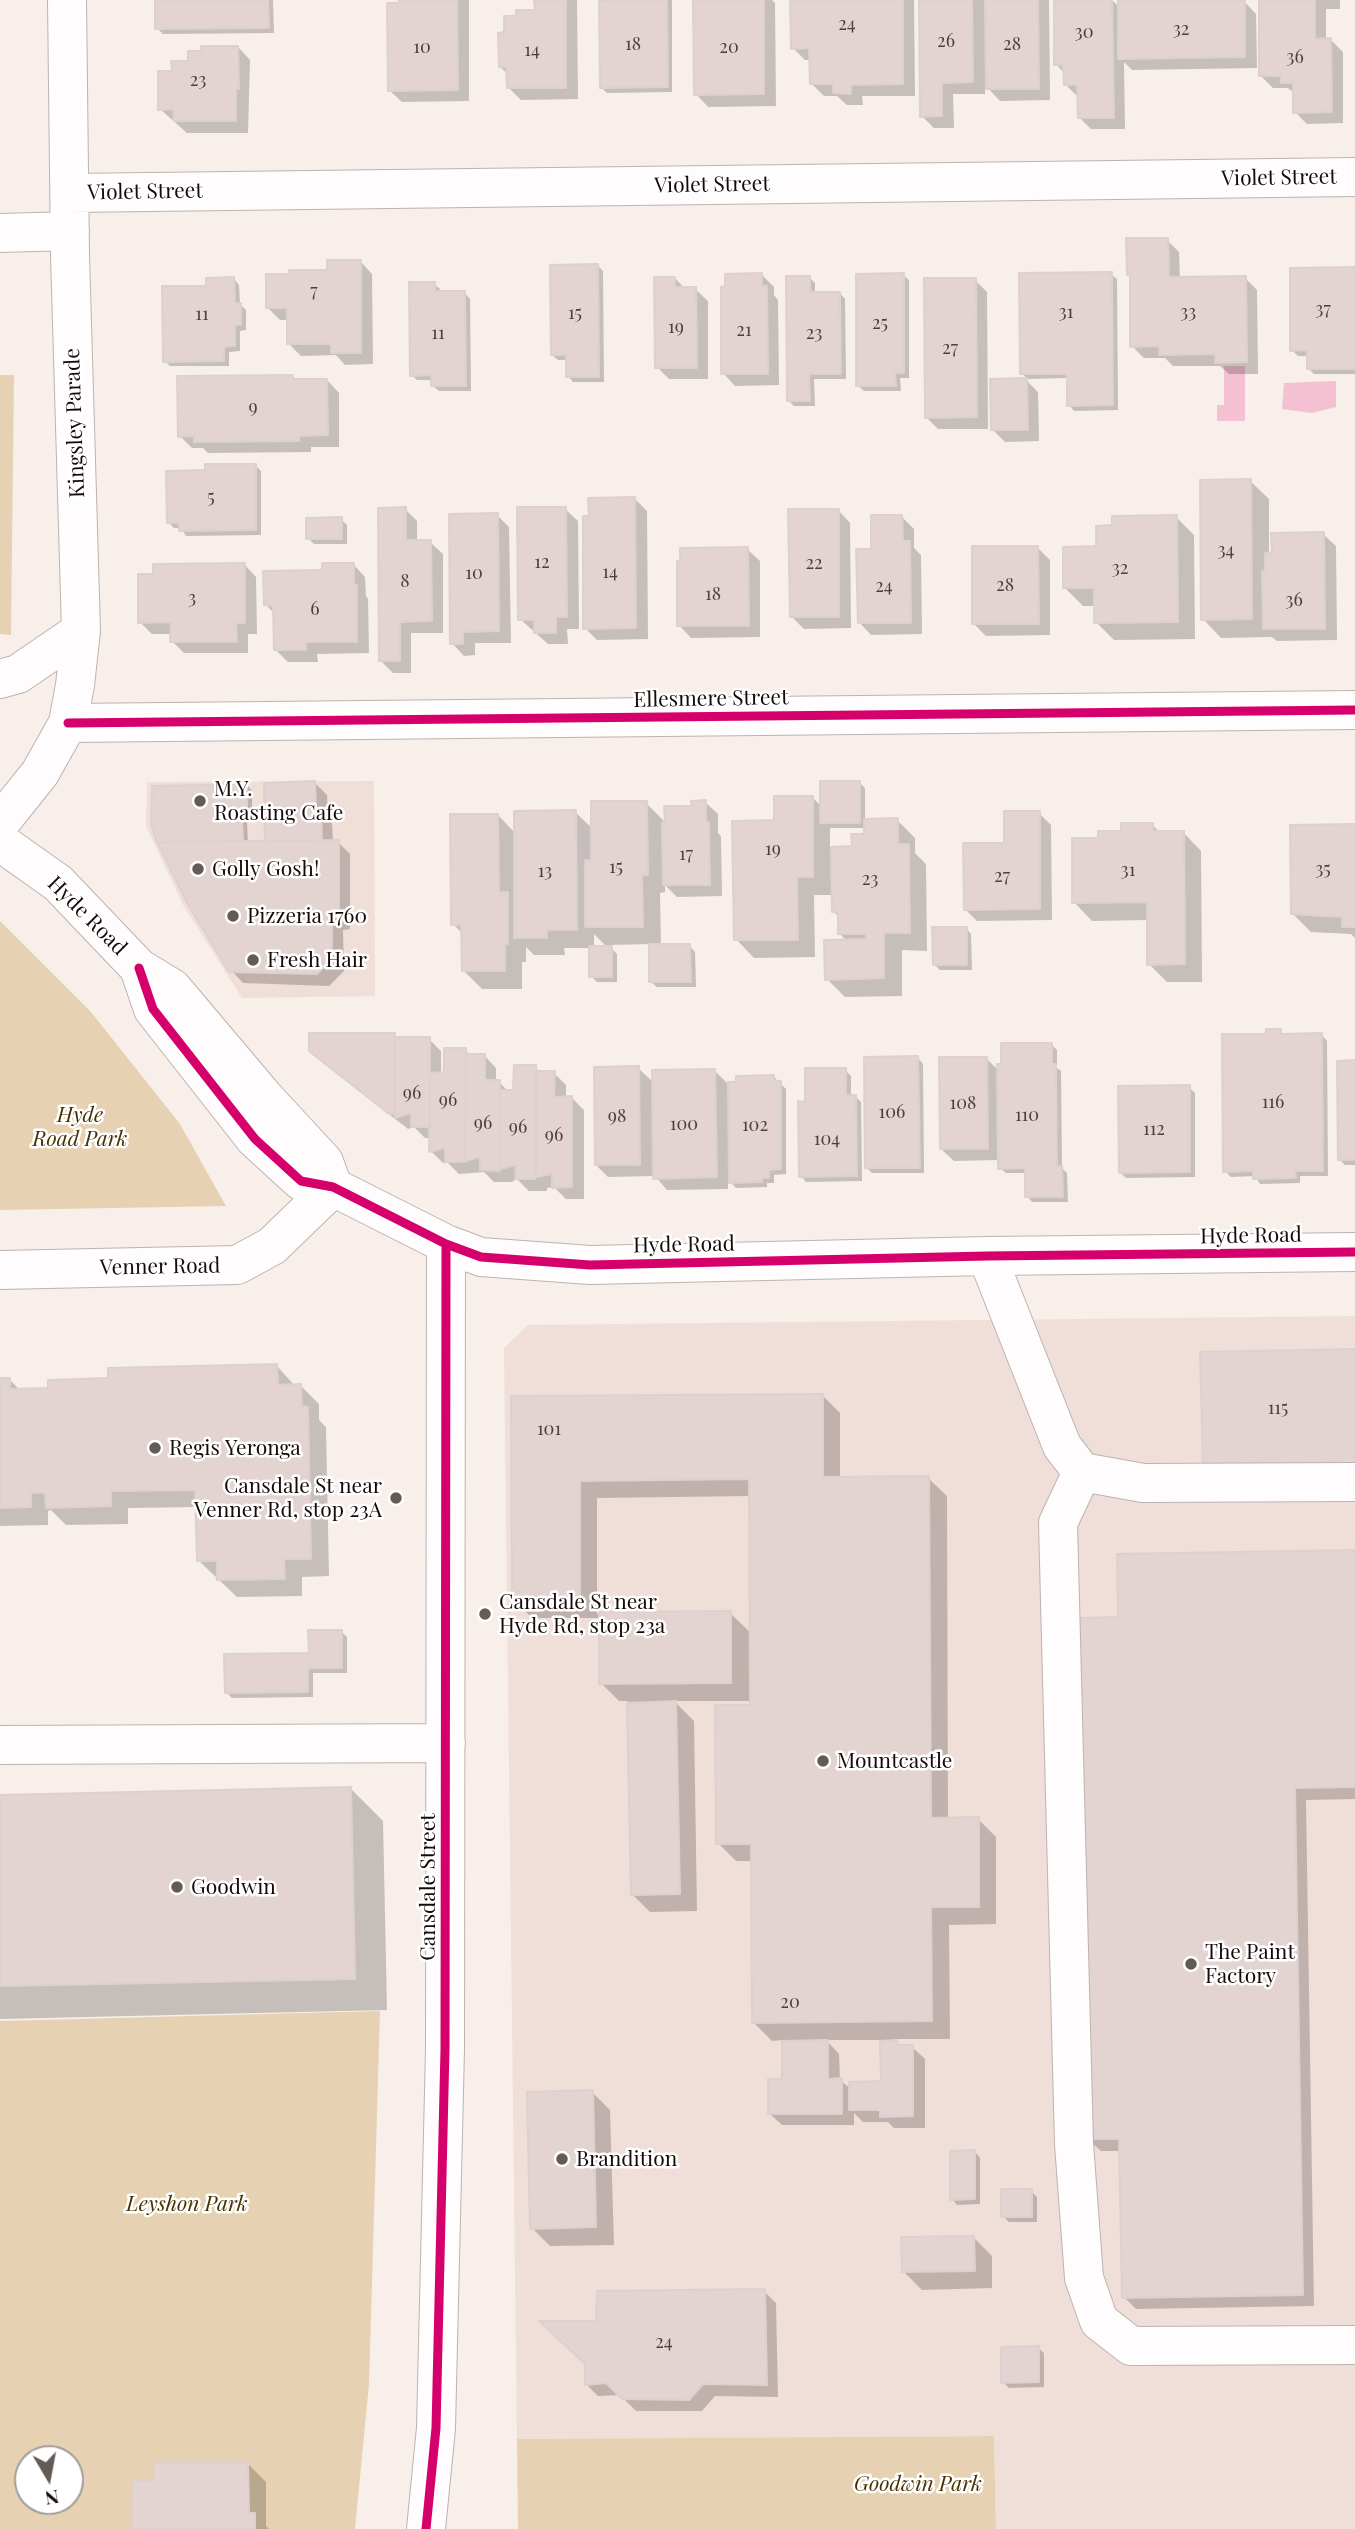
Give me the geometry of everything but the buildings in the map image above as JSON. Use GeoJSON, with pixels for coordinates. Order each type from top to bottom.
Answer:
{"type":"FeatureCollection","features":[{"type":"Feature","properties":{"kind":"street","name":"Kingsley Parade"},"geometry":{"type":"LineString","coordinates":[[0,823],[40,773],[68,723],[81,631],[70,231],[67,0]]}},
{"type":"Feature","properties":{"kind":"street","name":"Violet Street"},"geometry":{"type":"LineString","coordinates":[[70,192],[1355,177]]}},
{"type":"Feature","properties":{"kind":"street"},"geometry":{"type":"LineString","coordinates":[[0,233],[70,231]]}},
{"type":"Feature","properties":{"kind":"street"},"geometry":{"type":"LineString","coordinates":[[0,679],[18,674],[81,631]]}},
{"type":"Feature","properties":{"kind":"street","name":"Ellesmere Street"},"geometry":{"type":"LineString","coordinates":[[68,723],[1355,710]]}},
{"type":"Feature","properties":{"kind":"street","name":"Hyde Road"},"geometry":{"type":"LineString","coordinates":[[0,842],[58,883],[139,968],[153,1009],[254,1139],[301,1181],[333,1188],[446,1244],[481,1257],[590,1265],[987,1256],[1355,1252]]}},
{"type":"Feature","properties":{"kind":"street","name":"Venner Road"},"geometry":{"type":"LineString","coordinates":[[0,1270],[237,1265],[272,1246],[333,1188]]}},
{"type":"Feature","properties":{"kind":"street","name":"Cansdale Street"},"geometry":{"type":"LineString","coordinates":[[426,2529],[436,2428],[443,2144],[446,1244]]}},
{"type":"Feature","properties":{"kind":"street"},"geometry":{"type":"LineString","coordinates":[[987,1256],[1062,1446],[1082,1472],[1143,1483],[1355,1482]]}},
{"type":"Feature","properties":{"kind":"street"},"geometry":{"type":"LineString","coordinates":[[1082,1472],[1058,1523],[1074,2144],[1084,2278],[1099,2321],[1131,2346],[1355,2345]]}},
{"type":"Feature","properties":{"kind":"street"},"geometry":{"type":"LineString","coordinates":[[0,1745],[446,1743]]}},
{"type":"Feature","properties":{"kind":"shaded area"},"geometry":{"type":"Polygon","coordinates":[[[1224,366],[1245,366],[1245,421],[1217,421],[1217,405],[1224,405],[1224,366]]]}},
{"type":"Feature","properties":{"kind":"shaded area"},"geometry":{"type":"Polygon","coordinates":[[[1336,381],[1336,407],[1312,413],[1282,409],[1284,383],[1336,381]]]}},
{"type":"Feature","properties":{"kind":"shaded area"},"geometry":{"type":"Polygon","coordinates":[[[374,781],[375,996],[242,998],[183,905],[146,826],[147,782],[374,781]]]}},
{"type":"Feature","properties":{"kind":"shaded area"},"geometry":{"type":"Polygon","coordinates":[[[1355,1316],[1355,2529],[996,2529],[994,2436],[517,2439],[504,1348],[528,1325],[1355,1316]]]}},
{"type":"Feature","properties":{"kind":"green space"},"geometry":{"type":"Polygon","coordinates":[[[0,375],[14,375],[11,635],[0,634],[0,375]]]}},
{"type":"Feature","properties":{"kind":"green space","name":"Hyde Road Park"},"geometry":{"type":"Polygon","coordinates":[[[0,921],[91,1012],[180,1124],[226,1206],[0,1210],[0,921]]]}},
{"type":"Feature","properties":{"kind":"green space","name":"Leyshon Park"},"geometry":{"type":"Polygon","coordinates":[[[380,2011],[369,2384],[355,2529],[0,2529],[0,2021],[380,2011]]]}},
{"type":"Feature","properties":{"kind":"green space","name":"Goodwin Park"},"geometry":{"type":"Polygon","coordinates":[[[994,2436],[996,2529],[518,2529],[517,2439],[994,2436]]]}},
{"type":"Feature","properties":{"kind":"cycle path"},"geometry":{"type":"LineString","coordinates":[[68,723],[1355,710]]}},
{"type":"Feature","properties":{"kind":"cycle path"},"geometry":{"type":"LineString","coordinates":[[139,968],[153,1009],[255,1139],[301,1181],[333,1187],[446,1244],[481,1257],[590,1265],[987,1256],[1355,1252]]}},
{"type":"Feature","properties":{"kind":"cycle path"},"geometry":{"type":"LineString","coordinates":[[426,2529],[436,2428],[445,2049],[446,1244]]}},
{"type":"Feature","properties":{"kind":"place","name":"M.Y. Roasting Cafe"},"geometry":{"type":"Point","coordinates":[200,801]}},
{"type":"Feature","properties":{"kind":"place","name":"Golly Gosh!"},"geometry":{"type":"Point","coordinates":[198,869]}},
{"type":"Feature","properties":{"kind":"place","name":"Pizzeria 1760"},"geometry":{"type":"Point","coordinates":[233,916]}},
{"type":"Feature","properties":{"kind":"place","name":"Fresh Hair"},"geometry":{"type":"Point","coordinates":[253,960]}},
{"type":"Feature","properties":{"kind":"place","name":"Regis Yeronga"},"geometry":{"type":"Point","coordinates":[155,1448]}},
{"type":"Feature","properties":{"kind":"place","name":"Cansdale St near Venner Rd, stop 23A"},"geometry":{"type":"Point","coordinates":[396,1498]}},
{"type":"Feature","properties":{"kind":"place","name":"Cansdale St near Hyde Rd, stop 23a"},"geometry":{"type":"Point","coordinates":[485,1614]}},
{"type":"Feature","properties":{"kind":"place","name":"Mountcastle"},"geometry":{"type":"Point","coordinates":[823,1761]}},
{"type":"Feature","properties":{"kind":"place","name":"Goodwin"},"geometry":{"type":"Point","coordinates":[177,1887]}},
{"type":"Feature","properties":{"kind":"place","name":"The Paint Factory"},"geometry":{"type":"Point","coordinates":[1191,1964]}},
{"type":"Feature","properties":{"kind":"place","name":"Brandition"},"geometry":{"type":"Point","coordinates":[562,2159]}}]}
